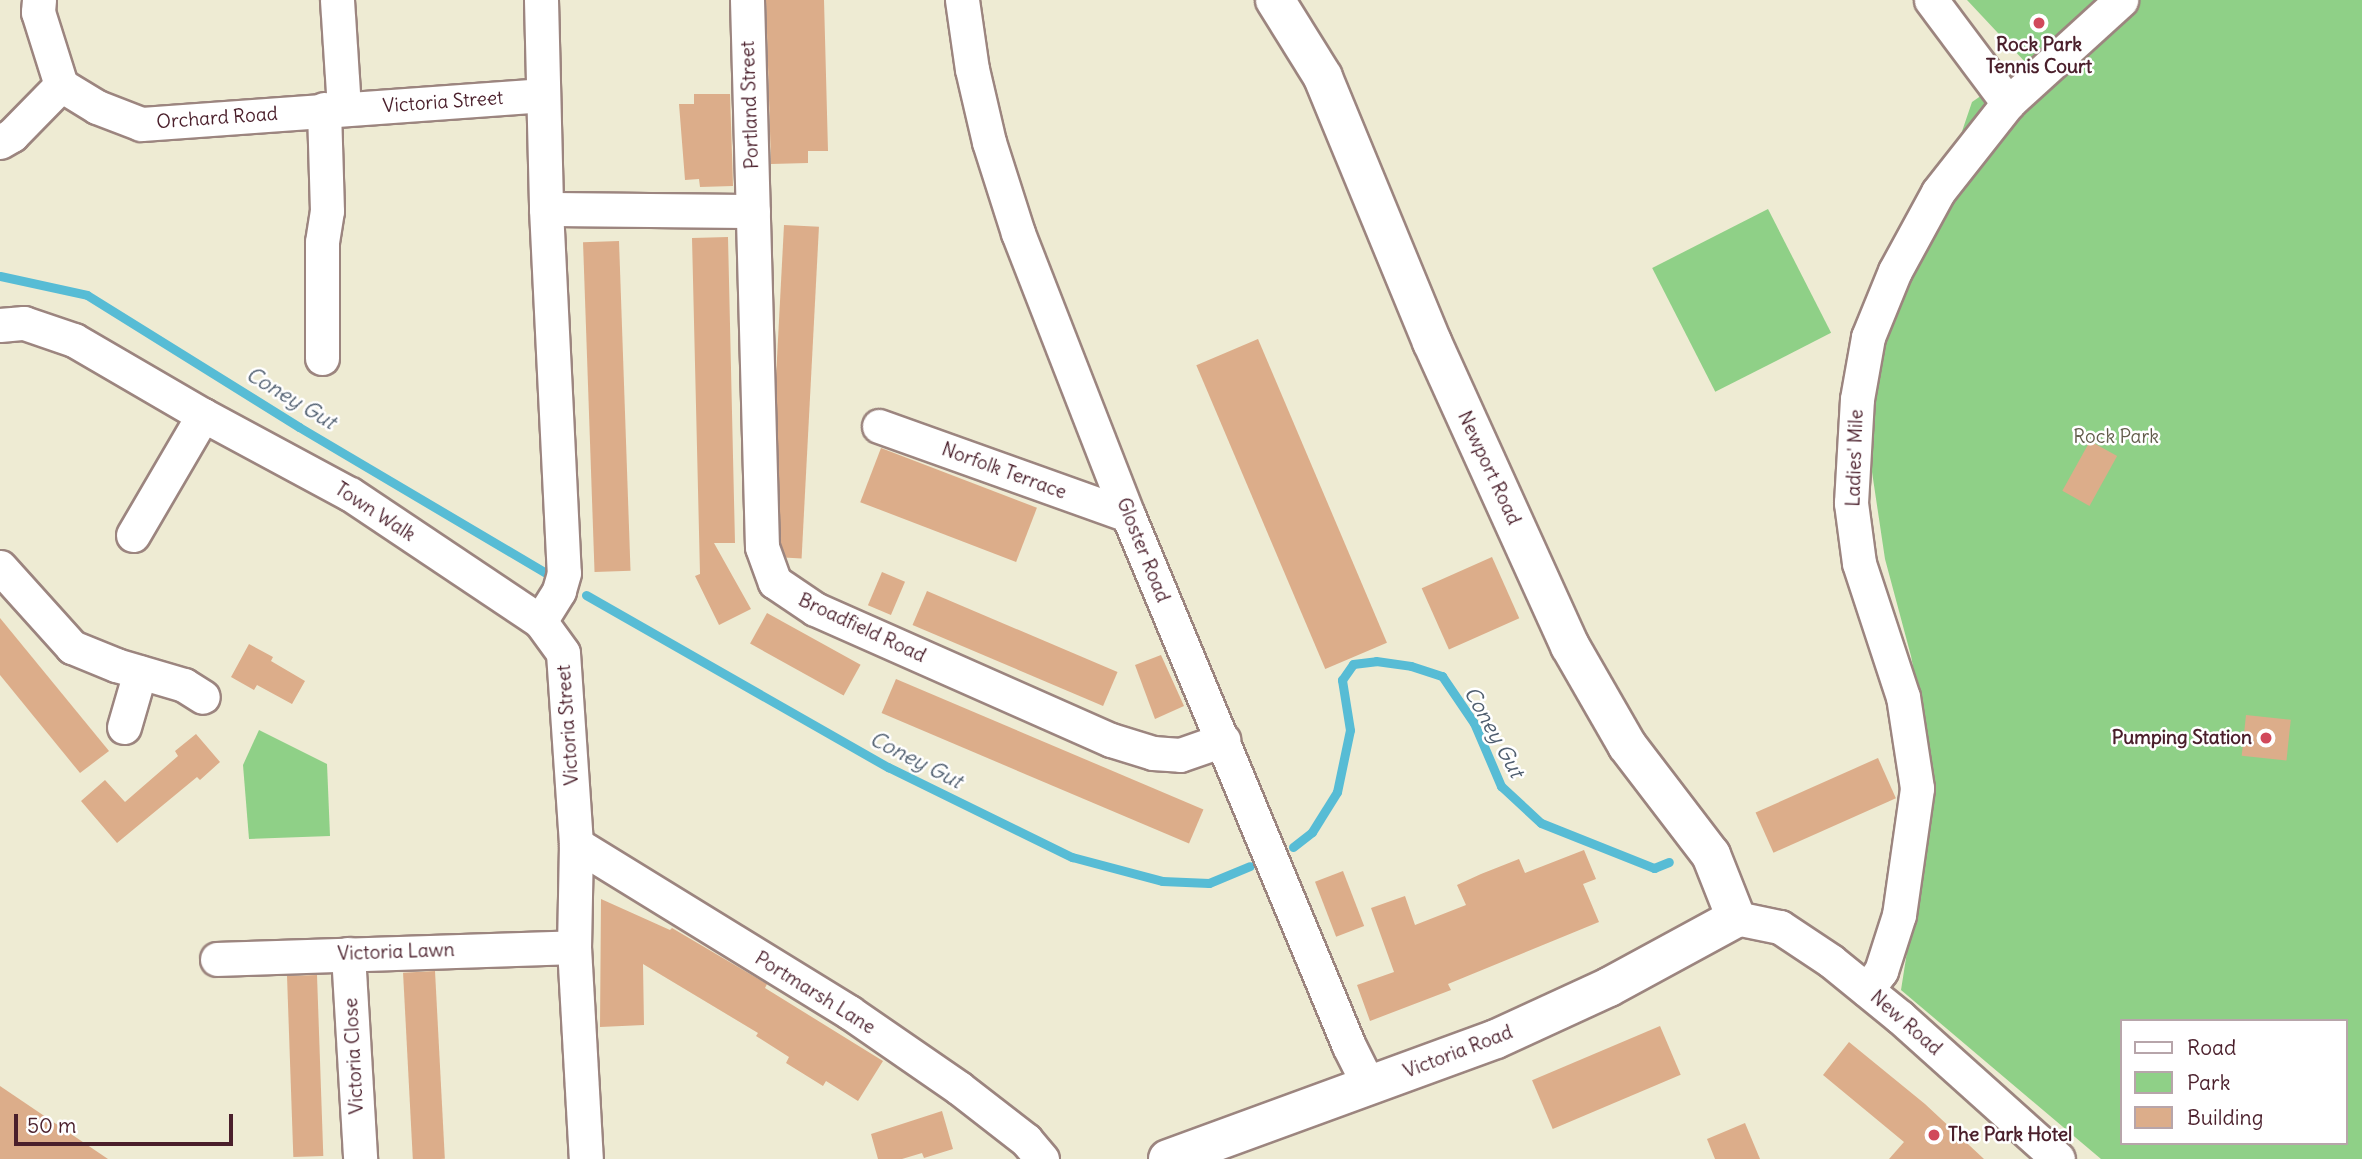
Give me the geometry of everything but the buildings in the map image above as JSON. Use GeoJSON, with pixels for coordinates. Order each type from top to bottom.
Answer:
{"type":"FeatureCollection","features":[{"type":"Feature","properties":{"kind":"street"},"geometry":{"type":"LineString","coordinates":[[0,142],[12,135],[61,85],[38,12],[39,0]]}},
{"type":"Feature","properties":{"kind":"street"},"geometry":{"type":"LineString","coordinates":[[322,358],[322,242],[334,109],[337,0]]}},
{"type":"Feature","properties":{"kind":"street"},"geometry":{"type":"LineString","coordinates":[[540,621],[559,591],[564,573],[542,95],[541,0]]}},
{"type":"Feature","properties":{"kind":"street","name":"Portland Street"},"geometry":{"type":"LineString","coordinates":[[747,0],[753,211]]}},
{"type":"Feature","properties":{"kind":"street","name":"Gloster Road"},"geometry":{"type":"LineString","coordinates":[[962,0],[972,69],[986,130],[1017,233],[1128,515],[1349,1046],[1369,1086]]}},
{"type":"Feature","properties":{"kind":"street"},"geometry":{"type":"LineString","coordinates":[[1931,0],[2008,103]]}},
{"type":"Feature","properties":{"kind":"street","name":"Ladies' Mile"},"geometry":{"type":"LineString","coordinates":[[1867,990],[1881,971],[1899,915],[1917,788],[1903,697],[1857,551],[1851,503],[1859,387],[1868,337],[1895,271],[1938,192],[2008,103],[2121,0]]}},
{"type":"Feature","properties":{"kind":"street","name":"Newport Road"},"geometry":{"type":"LineString","coordinates":[[1285,4],[1322,77],[1432,342],[1570,646],[1627,745],[1711,855],[1730,897],[1736,918]]}},
{"type":"Feature","properties":{"kind":"street","name":"Orchard Road"},"geometry":{"type":"LineString","coordinates":[[61,85],[97,107],[141,124],[334,109]]}},
{"type":"Feature","properties":{"kind":"street","name":"Victoria Street"},"geometry":{"type":"LineString","coordinates":[[334,109],[542,95]]}},
{"type":"Feature","properties":{"kind":"street"},"geometry":{"type":"LineString","coordinates":[[547,209],[753,211]]}},
{"type":"Feature","properties":{"kind":"street","name":"Broadfield Road"},"geometry":{"type":"LineString","coordinates":[[753,211],[762,547],[775,582],[815,609],[1111,740],[1153,753],[1180,755],[1223,740]]}},
{"type":"Feature","properties":{"kind":"street","name":"Town Walk"},"geometry":{"type":"LineString","coordinates":[[0,325],[24,323],[74,340],[203,415],[350,494],[540,621]]}},
{"type":"Feature","properties":{"kind":"street"},"geometry":{"type":"LineString","coordinates":[[133,535],[203,415]]}},
{"type":"Feature","properties":{"kind":"street","name":"Norfolk Terrace"},"geometry":{"type":"LineString","coordinates":[[879,426],[1128,515]]}},
{"type":"Feature","properties":{"kind":"street"},"geometry":{"type":"LineString","coordinates":[[0,566],[72,647],[184,685],[203,697]]}},
{"type":"Feature","properties":{"kind":"street","name":"Victoria Street"},"geometry":{"type":"LineString","coordinates":[[540,621],[563,653],[576,844],[574,947],[586,1159]]}},
{"type":"Feature","properties":{"kind":"street"},"geometry":{"type":"LineString","coordinates":[[124,727],[140,672]]}},
{"type":"Feature","properties":{"kind":"street","name":"Portmarsh Lane"},"geometry":{"type":"LineString","coordinates":[[576,844],[849,1012],[959,1088],[1026,1140],[1042,1159]]}},
{"type":"Feature","properties":{"kind":"street","name":"New Road"},"geometry":{"type":"LineString","coordinates":[[1736,918],[1780,927],[1798,936],[1867,990],[2058,1159]]}},
{"type":"Feature","properties":{"kind":"street","name":"Victoria Road"},"geometry":{"type":"LineString","coordinates":[[1168,1159],[1496,1039],[1609,987],[1736,918]]}},
{"type":"Feature","properties":{"kind":"street","name":"Victoria Lawn"},"geometry":{"type":"LineString","coordinates":[[217,959],[574,947]]}},
{"type":"Feature","properties":{"kind":"street","name":"Victoria Close"},"geometry":{"type":"LineString","coordinates":[[348,954],[360,1159]]}},
{"type":"Feature","properties":{"kind":"green space","name":"Rock Park"},"geometry":{"type":"Polygon","coordinates":[[[1967,0],[2362,0],[2362,1159],[2101,1159],[1901,990],[1918,882],[1929,748],[1911,656],[1885,559],[1865,425],[1898,295],[1940,196],[1972,102],[2027,64],[1967,0]]]}},
{"type":"Feature","properties":{"kind":"green space"},"geometry":{"type":"Polygon","coordinates":[[[1768,209],[1831,333],[1715,392],[1652,268],[1768,209]]]}},
{"type":"Feature","properties":{"kind":"green space"},"geometry":{"type":"Polygon","coordinates":[[[259,730],[327,764],[330,836],[249,839],[243,765],[259,730]]]}},
{"type":"Feature","properties":{"kind":"waterway","name":"Coney Gut"},"geometry":{"type":"LineString","coordinates":[[0,276],[87,295],[299,427],[553,577]]}},
{"type":"Feature","properties":{"kind":"waterway","name":"Coney Gut"},"geometry":{"type":"LineString","coordinates":[[586,595],[888,767],[1072,857],[1162,881],[1209,883],[1250,866]]}},
{"type":"Feature","properties":{"kind":"waterway","name":"Coney Gut"},"geometry":{"type":"LineString","coordinates":[[1293,847],[1312,832],[1337,792],[1350,730],[1342,680],[1353,664],[1376,661],[1411,666],[1442,676],[1474,723],[1501,786],[1541,823],[1654,868],[1669,862]]}},
{"type":"Feature","properties":{"kind":"place","name":"Rock Park Tennis Court"},"geometry":{"type":"Point","coordinates":[2039,23]}},
{"type":"Feature","properties":{"kind":"place","name":"Pumping Station"},"geometry":{"type":"Point","coordinates":[2266,738]}},
{"type":"Feature","properties":{"kind":"place","name":"The Park Hotel"},"geometry":{"type":"Point","coordinates":[1934,1135]}}]}
